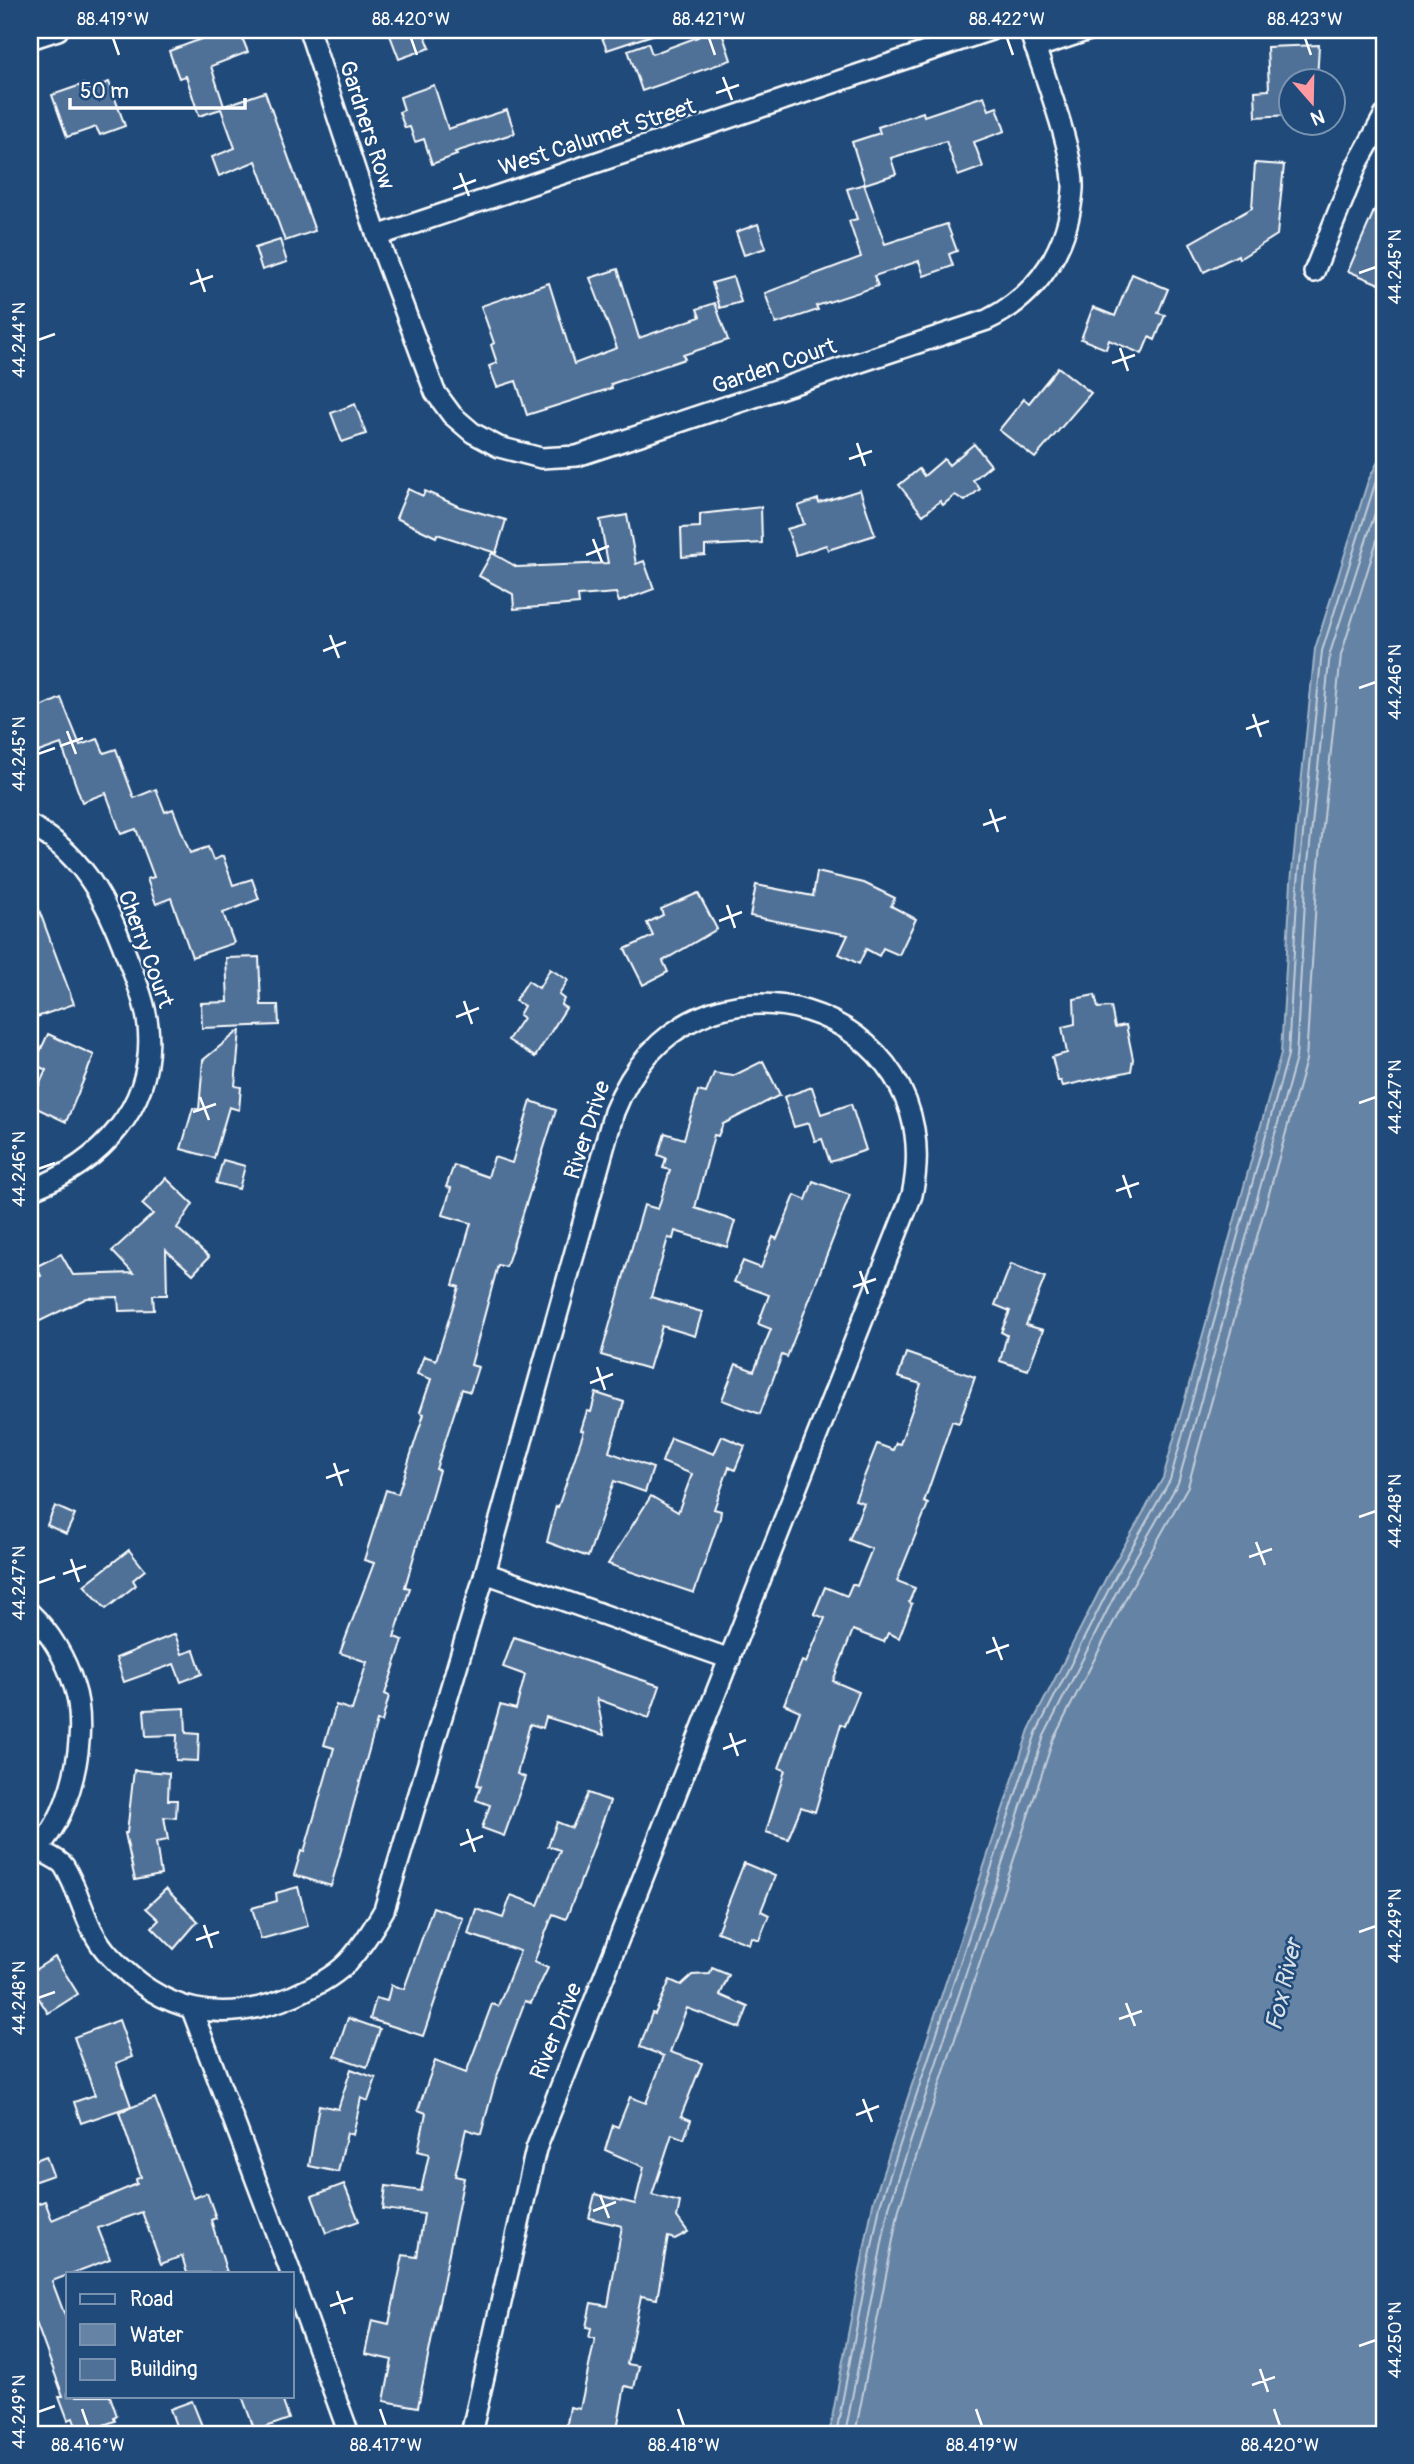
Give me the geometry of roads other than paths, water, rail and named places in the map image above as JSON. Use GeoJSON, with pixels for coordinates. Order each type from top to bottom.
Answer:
{"type":"FeatureCollection","features":[{"type":"Feature","properties":{"kind":"street"},"geometry":{"type":"LineString","coordinates":[[30,39],[58,30]]}},
{"type":"Feature","properties":{"kind":"street","name":"Gardners Row"},"geometry":{"type":"LineString","coordinates":[[310,30],[377,236]]}},
{"type":"Feature","properties":{"kind":"street","name":"West Calumet Street"},"geometry":{"type":"LineString","coordinates":[[377,236],[991,30]]}},
{"type":"Feature","properties":{"kind":"street"},"geometry":{"type":"LineString","coordinates":[[1032,39],[1089,30]]}},
{"type":"Feature","properties":{"kind":"street","name":"Garden Court"},"geometry":{"type":"LineString","coordinates":[[377,236],[422,364],[435,392],[452,415],[473,433],[499,447],[541,458],[577,456],[987,320],[1024,297],[1044,276],[1060,246],[1073,187],[1069,160],[1032,39]]}},
{"type":"Feature","properties":{"kind":"street"},"geometry":{"type":"LineString","coordinates":[[1314,272],[1357,165],[1384,116]]}},
{"type":"Feature","properties":{"kind":"street","name":"Cherry Court"},"geometry":{"type":"LineString","coordinates":[[30,825],[70,854],[99,889],[138,987],[149,1041],[145,1075],[138,1094],[112,1140],[80,1167],[30,1190]]}},
{"type":"Feature","properties":{"kind":"street","name":"River Drive"},"geometry":{"type":"LineString","coordinates":[[34,1852],[63,1864],[80,1909],[109,1955],[159,1996],[192,2010],[224,2012],[269,2006],[333,1976],[361,1947],[384,1910],[485,1573],[614,1112],[633,1072],[655,1048],[683,1025],[715,1011],[768,1005],[815,1013],[852,1032],[880,1059],[892,1076],[915,1135],[916,1175],[903,1223],[536,2148],[471,2434]]}},
{"type":"Feature","properties":{"kind":"street"},"geometry":{"type":"LineString","coordinates":[[485,1573],[730,1659]]}},
{"type":"Feature","properties":{"kind":"street"},"geometry":{"type":"LineString","coordinates":[[30,1613],[48,1633],[66,1667],[75,1686],[79,1715],[78,1746],[69,1791],[52,1829],[34,1852]]}},
{"type":"Feature","properties":{"kind":"street"},"geometry":{"type":"LineString","coordinates":[[192,2010],[290,2272]]}},
{"type":"Feature","properties":{"kind":"street"},"geometry":{"type":"LineString","coordinates":[[294,2284],[349,2434]]}},
{"type":"Feature","properties":{"kind":"water","name":"Fox River"},"geometry":{"type":"Polygon","coordinates":[[[1384,450],[1384,2434],[829,2434],[873,2203],[1029,1730],[1108,1574],[1163,1478],[1281,1053],[1291,882],[1315,649],[1368,481],[1384,450]]]}}]}
